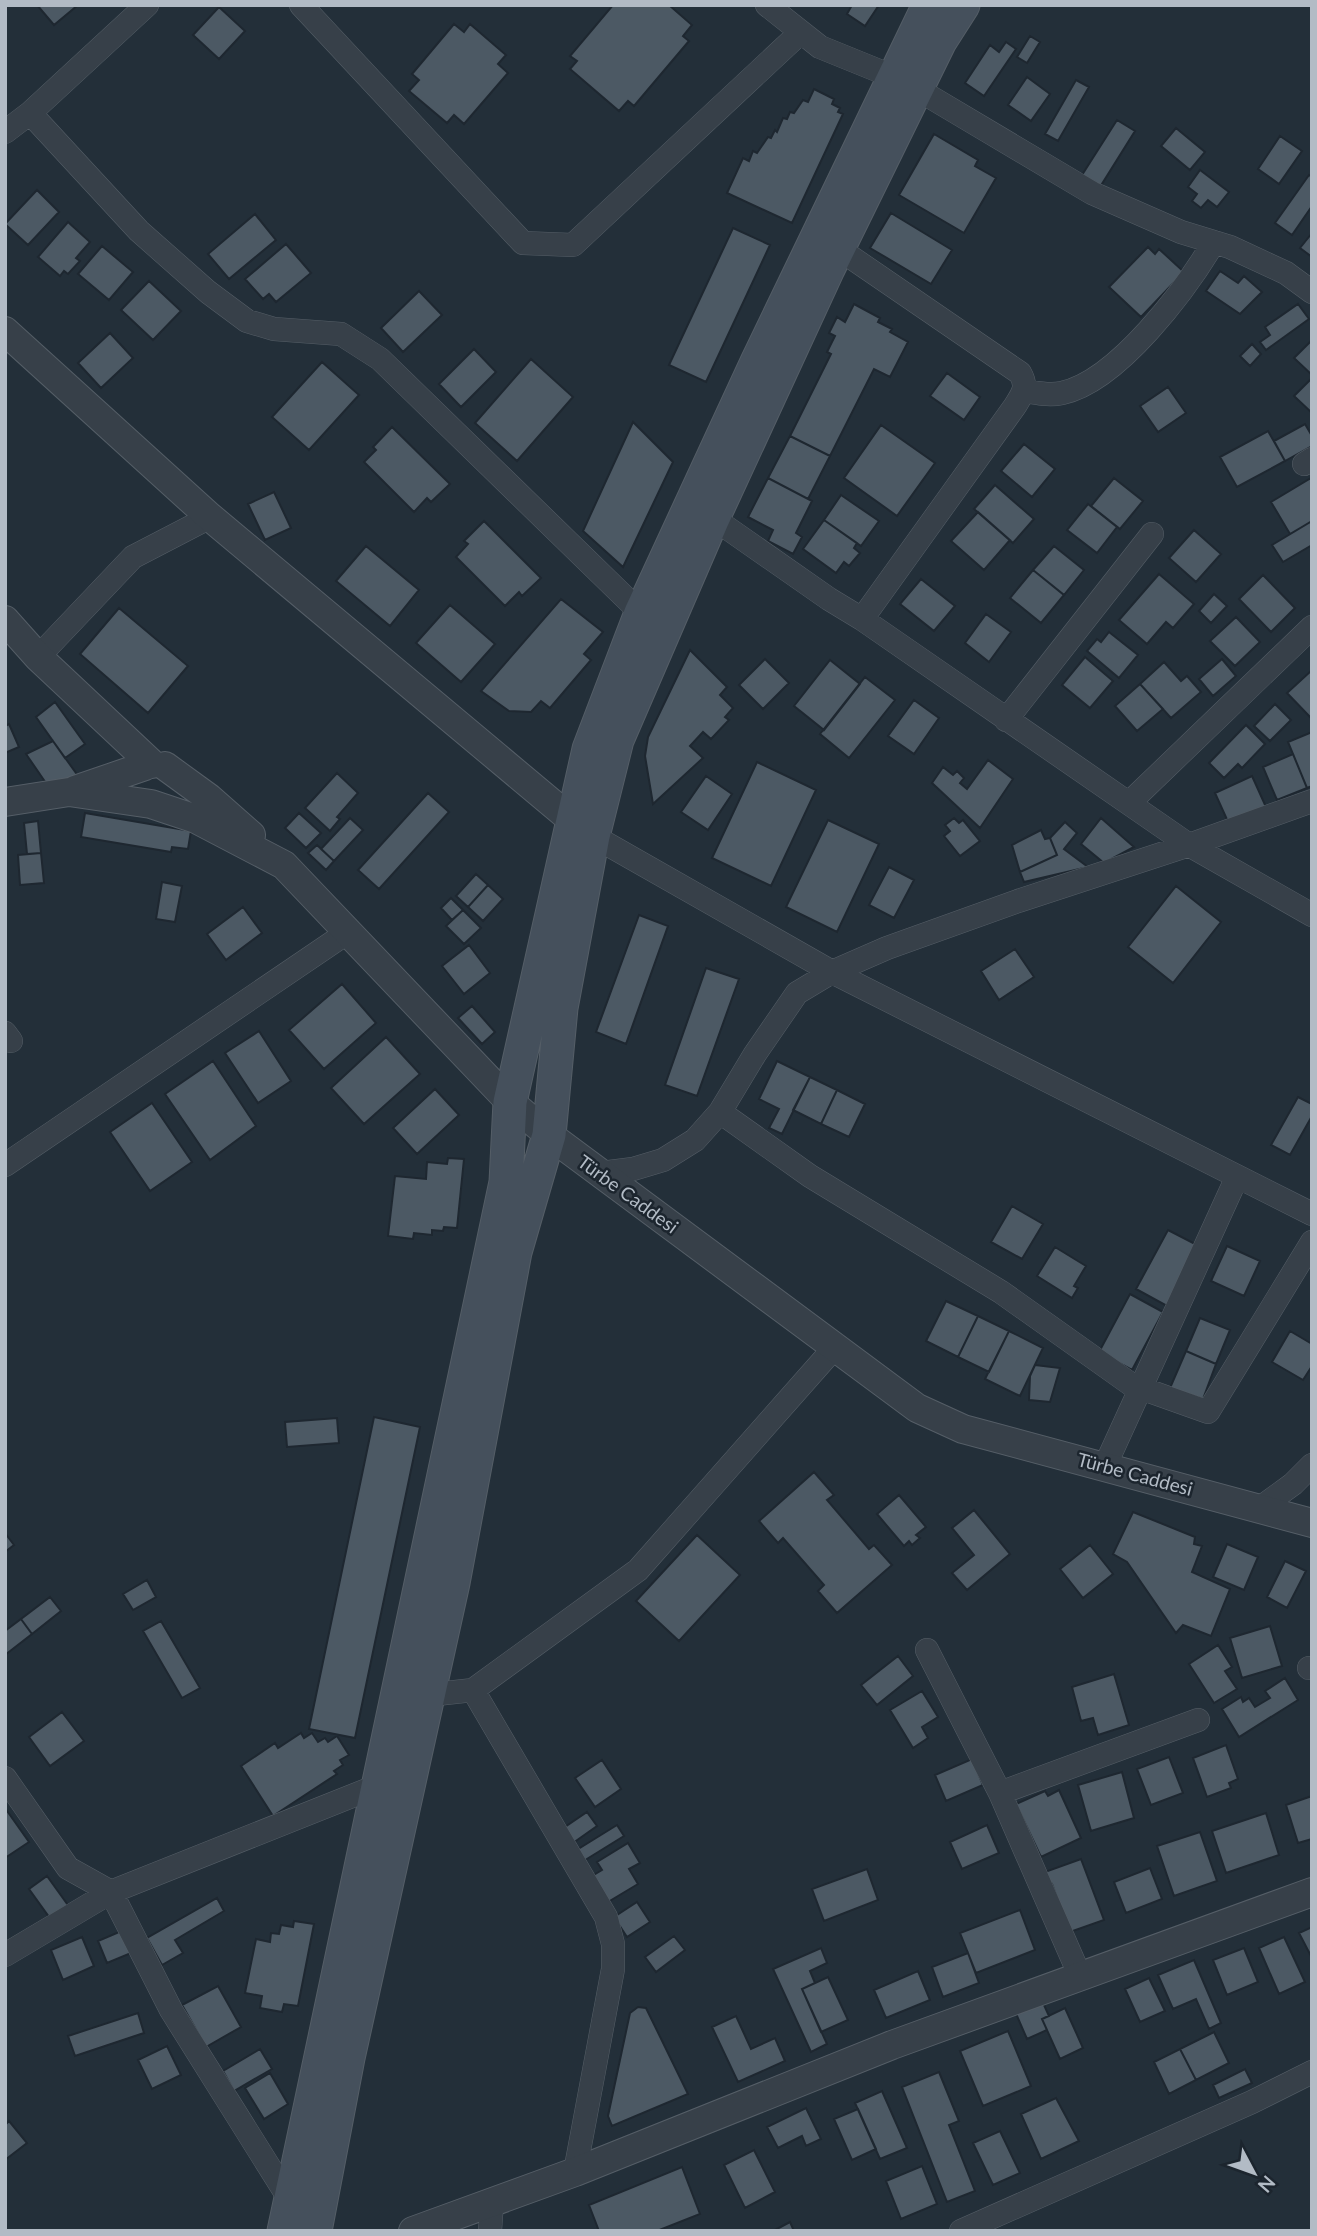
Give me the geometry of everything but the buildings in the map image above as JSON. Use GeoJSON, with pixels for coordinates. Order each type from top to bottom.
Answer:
{"type":"FeatureCollection","features":[{"type":"Feature","properties":{"kind":"main road"},"geometry":{"type":"LineString","coordinates":[[314,2231],[348,2058],[453,1583],[515,1252],[549,1135],[583,828],[589,749],[641,612],[703,508],[839,248],[905,83],[929,5]]}},
{"type":"Feature","properties":{"kind":"main road"},"geometry":{"type":"LineString","coordinates":[[287,2216],[506,1182],[510,1102],[583,828],[703,508],[905,83],[940,41],[963,5]]}},
{"type":"Feature","properties":{"kind":"street"},"geometry":{"type":"LineString","coordinates":[[5,132],[30,113],[147,5]]}},
{"type":"Feature","properties":{"kind":"street"},"geometry":{"type":"LineString","coordinates":[[301,5],[523,243],[573,245],[801,32]]}},
{"type":"Feature","properties":{"kind":"street"},"geometry":{"type":"LineString","coordinates":[[767,5],[820,47],[905,83],[1092,193],[1181,232],[1230,247],[1286,273],[1312,292]]}},
{"type":"Feature","properties":{"kind":"street"},"geometry":{"type":"LineString","coordinates":[[30,113],[139,232],[208,292],[247,321],[274,329],[341,334],[380,359],[641,612]]}},
{"type":"Feature","properties":{"kind":"street"},"geometry":{"type":"LineString","coordinates":[[1025,391],[1047,395],[1066,392],[1093,379],[1122,356],[1177,298],[1213,242]]}},
{"type":"Feature","properties":{"kind":"street"},"geometry":{"type":"LineString","coordinates":[[839,248],[1020,373],[1025,382],[1025,391],[862,619]]}},
{"type":"Feature","properties":{"kind":"street"},"geometry":{"type":"LineString","coordinates":[[5,331],[210,517],[583,828],[832,972],[1312,1214]]}},
{"type":"Feature","properties":{"kind":"street"},"geometry":{"type":"LineString","coordinates":[[703,508],[829,599],[862,619],[1189,845],[1312,915]]}},
{"type":"Feature","properties":{"kind":"street"},"geometry":{"type":"LineString","coordinates":[[38,657],[134,557],[210,517]]}},
{"type":"Feature","properties":{"kind":"street"},"geometry":{"type":"LineString","coordinates":[[1006,720],[1152,534]]}},
{"type":"Feature","properties":{"kind":"street"},"geometry":{"type":"LineString","coordinates":[[5,620],[38,657],[154,765],[209,797],[284,865]]}},
{"type":"Feature","properties":{"kind":"street"},"geometry":{"type":"LineString","coordinates":[[1129,803],[1312,627]]}},
{"type":"Feature","properties":{"kind":"street"},"geometry":{"type":"LineString","coordinates":[[69,792],[154,765]]}},
{"type":"Feature","properties":{"kind":"street"},"geometry":{"type":"LineString","coordinates":[[151,804],[140,797],[135,784],[137,777],[154,765]]}},
{"type":"Feature","properties":{"kind":"street","name":"Türbe Caddesi"},"geometry":{"type":"LineString","coordinates":[[5,803],[69,792],[151,804],[196,819],[284,865],[510,1102],[549,1135],[918,1408],[939,1420],[963,1429],[1312,1523]]}},
{"type":"Feature","properties":{"kind":"street"},"geometry":{"type":"LineString","coordinates":[[601,1173],[633,1169],[663,1160],[695,1140],[720,1112],[755,1054],[797,993],[832,972],[887,948],[978,915],[1189,845],[1312,800]]}},
{"type":"Feature","properties":{"kind":"street"},"geometry":{"type":"LineString","coordinates":[[5,1165],[348,932]]}},
{"type":"Feature","properties":{"kind":"street"},"geometry":{"type":"LineString","coordinates":[[720,1112],[810,1176],[1000,1292],[1132,1385],[1208,1412],[1312,1242]]}},
{"type":"Feature","properties":{"kind":"street"},"geometry":{"type":"LineString","coordinates":[[1105,1466],[1237,1177]]}},
{"type":"Feature","properties":{"kind":"street"},"geometry":{"type":"LineString","coordinates":[[428,1695],[473,1690],[638,1570],[835,1347]]}},
{"type":"Feature","properties":{"kind":"street"},"geometry":{"type":"LineString","coordinates":[[1260,1508],[1312,1465]]}},
{"type":"Feature","properties":{"kind":"street"},"geometry":{"type":"LineString","coordinates":[[928,1650],[1000,1793],[1080,1976]]}},
{"type":"Feature","properties":{"kind":"street"},"geometry":{"type":"LineString","coordinates":[[473,1690],[606,1917],[614,1944],[613,1969],[575,2172]]}},
{"type":"Feature","properties":{"kind":"street"},"geometry":{"type":"LineString","coordinates":[[1000,1793],[1198,1720]]}},
{"type":"Feature","properties":{"kind":"street"},"geometry":{"type":"LineString","coordinates":[[5,1778],[68,1868],[111,1892],[171,2010],[287,2216]]}},
{"type":"Feature","properties":{"kind":"street"},"geometry":{"type":"LineString","coordinates":[[5,1955],[111,1892],[377,1786]]}},
{"type":"Feature","properties":{"kind":"street"},"geometry":{"type":"LineString","coordinates":[[413,2231],[575,2172],[892,2045],[1312,1892]]}},
{"type":"Feature","properties":{"kind":"street"},"geometry":{"type":"LineString","coordinates":[[961,2231],[1252,2102],[1312,2072]]}},
{"type":"Feature","properties":{"kind":"street"},"geometry":{"type":"LineString","coordinates":[[490,2231],[492,2202]]}}]}
